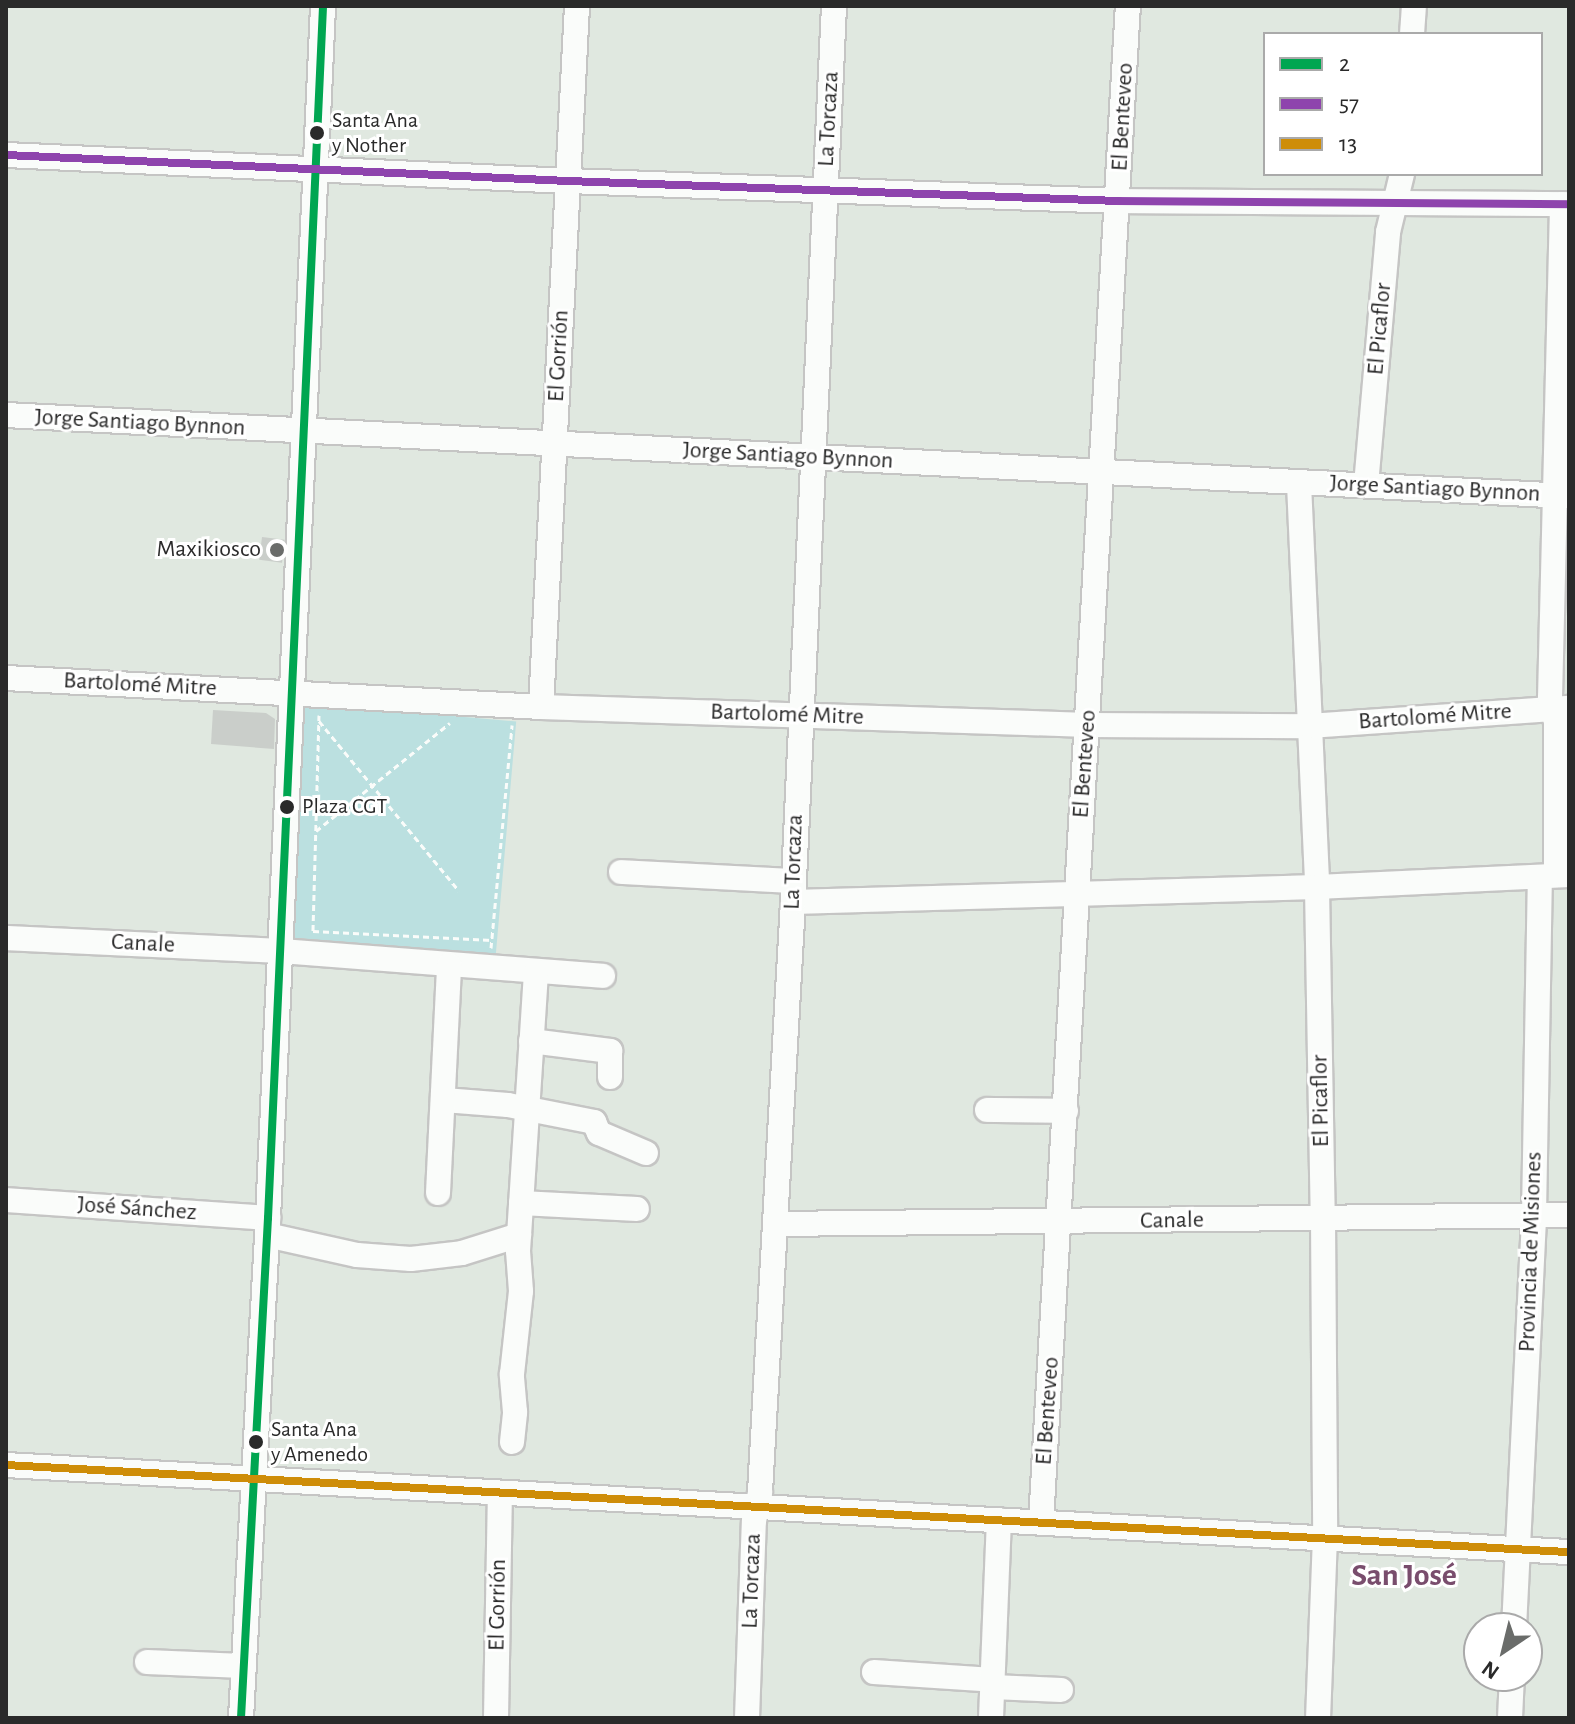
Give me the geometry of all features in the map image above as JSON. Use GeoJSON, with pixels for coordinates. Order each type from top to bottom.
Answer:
{"type":"FeatureCollection","features":[{"type":"Feature","properties":{"kind":"street"},"geometry":{"type":"LineString","coordinates":[[241,1718],[267,1227],[323,6]]}},
{"type":"Feature","properties":{"kind":"street","name":"El Gorrión"},"geometry":{"type":"LineString","coordinates":[[541,707],[577,6]]}},
{"type":"Feature","properties":{"kind":"street","name":"La Torcaza"},"geometry":{"type":"LineString","coordinates":[[747,1718],[754,1521],[758,1506],[793,892],[834,6]]}},
{"type":"Feature","properties":{"kind":"street","name":"El Benteveo"},"geometry":{"type":"LineString","coordinates":[[1041,1522],[1061,1223],[1128,6]]}},
{"type":"Feature","properties":{"kind":"street"},"geometry":{"type":"LineString","coordinates":[[1412,32],[1414,6]]}},
{"type":"Feature","properties":{"kind":"street"},"geometry":{"type":"LineString","coordinates":[[6,155],[825,192],[1119,201],[1565,204]]}},
{"type":"Feature","properties":{"kind":"street","name":"El Picaflor"},"geometry":{"type":"LineString","coordinates":[[1366,485],[1388,232],[1402,176]]}},
{"type":"Feature","properties":{"kind":"street","name":"Provincia de Misiones"},"geometry":{"type":"LineString","coordinates":[[1515,1612],[1555,876],[1556,722],[1561,709],[1565,204]]}},
{"type":"Feature","properties":{"kind":"street","name":"Jorge Santiago Bynnon"},"geometry":{"type":"LineString","coordinates":[[6,415],[1561,496]]}},
{"type":"Feature","properties":{"kind":"street","name":"El Picaflor"},"geometry":{"type":"LineString","coordinates":[[1299,484],[1317,887],[1323,1218],[1325,1537],[1318,1718]]}},
{"type":"Feature","properties":{"kind":"street","name":"Bartolomé Mitre"},"geometry":{"type":"LineString","coordinates":[[6,678],[541,707],[1088,725],[1309,726],[1561,709]]}},
{"type":"Feature","properties":{"kind":"street"},"geometry":{"type":"LineString","coordinates":[[621,872],[793,892],[1077,894],[1555,876]]}},
{"type":"Feature","properties":{"kind":"street","name":"Canale"},"geometry":{"type":"LineString","coordinates":[[6,938],[280,951],[603,976]]}},
{"type":"Feature","properties":{"kind":"street"},"geometry":{"type":"LineString","coordinates":[[438,1193],[449,965]]}},
{"type":"Feature","properties":{"kind":"street"},"geometry":{"type":"LineString","coordinates":[[512,1442],[515,1412],[512,1374],[521,1291],[519,1235],[536,972]]}},
{"type":"Feature","properties":{"kind":"street"},"geometry":{"type":"LineString","coordinates":[[531,1041],[610,1051],[610,1077]]}},
{"type":"Feature","properties":{"kind":"street"},"geometry":{"type":"LineString","coordinates":[[444,1100],[527,1109],[594,1122],[599,1133],[646,1153]]}},
{"type":"Feature","properties":{"kind":"street"},"geometry":{"type":"LineString","coordinates":[[987,1110],[1066,1111]]}},
{"type":"Feature","properties":{"kind":"street","name":"José Sánchez"},"geometry":{"type":"LineString","coordinates":[[6,1200],[267,1227],[357,1255],[411,1259],[462,1253],[519,1235]]}},
{"type":"Feature","properties":{"kind":"street"},"geometry":{"type":"LineString","coordinates":[[521,1203],[637,1209]]}},
{"type":"Feature","properties":{"kind":"street","name":"Canale"},"geometry":{"type":"LineString","coordinates":[[775,1224],[1569,1215]]}},
{"type":"Feature","properties":{"kind":"street"},"geometry":{"type":"LineString","coordinates":[[6,1465],[1569,1552]]}},
{"type":"Feature","properties":{"kind":"street","name":"El Gorrión"},"geometry":{"type":"LineString","coordinates":[[496,1718],[500,1493]]}},
{"type":"Feature","properties":{"kind":"street"},"geometry":{"type":"LineString","coordinates":[[991,1718],[999,1520]]}},
{"type":"Feature","properties":{"kind":"street"},"geometry":{"type":"LineString","coordinates":[[147,1662],[243,1666]]}},
{"type":"Feature","properties":{"kind":"street"},"geometry":{"type":"LineString","coordinates":[[874,1672],[1061,1690]]}},
{"type":"Feature","properties":{"kind":"street"},"geometry":{"type":"LineString","coordinates":[[1510,1718],[1511,1692]]}},
{"type":"Feature","properties":{"kind":"path"},"geometry":{"type":"LineString","coordinates":[[489,968],[514,705]]}},
{"type":"Feature","properties":{"kind":"path"},"geometry":{"type":"LineString","coordinates":[[319,713],[313,931],[492,940]]}},
{"type":"Feature","properties":{"kind":"path"},"geometry":{"type":"LineString","coordinates":[[316,831],[454,720],[439,720]]}},
{"type":"Feature","properties":{"kind":"path"},"geometry":{"type":"LineString","coordinates":[[319,721],[459,891]]}},
{"type":"Feature","properties":{"kind":"shaded area","name":"Plaza CGT"},"geometry":{"type":"Polygon","coordinates":[[[305,703],[516,721],[496,956],[285,937],[305,703]]]}},
{"type":"Feature","properties":{"kind":"building"},"geometry":{"type":"Polygon","coordinates":[[[262,537],[285,540],[282,563],[259,560],[262,537]]]}},
{"type":"Feature","properties":{"kind":"building"},"geometry":{"type":"Polygon","coordinates":[[[213,710],[266,713],[275,719],[274,749],[211,744],[213,710]]]}},
{"type":"Feature","properties":{"kind":"transit line","name":"2"},"geometry":{"type":"LineString","coordinates":[[241,1718],[268,1218],[323,6]]}},
{"type":"Feature","properties":{"kind":"transit line","name":"57"},"geometry":{"type":"LineString","coordinates":[[6,155],[568,181],[1119,201],[1569,204]]}},
{"type":"Feature","properties":{"kind":"transit line","name":"13"},"geometry":{"type":"LineString","coordinates":[[6,1465],[1569,1552]]}},
{"type":"Feature","properties":{"kind":"place","name":"Santa Ana y Nother"},"geometry":{"type":"Point","coordinates":[317,133]}},
{"type":"Feature","properties":{"kind":"place","name":"Maxikiosco"},"geometry":{"type":"Point","coordinates":[277,550]}},
{"type":"Feature","properties":{"kind":"place","name":"Plaza CGT"},"geometry":{"type":"Point","coordinates":[287,807]}},
{"type":"Feature","properties":{"kind":"place","name":"Santa Ana y Amenedo"},"geometry":{"type":"Point","coordinates":[256,1442]}},
{"type":"Feature","properties":{"kind":"district","name":"San José"},"geometry":{"type":"Point","coordinates":[1404,1575]}}]}
